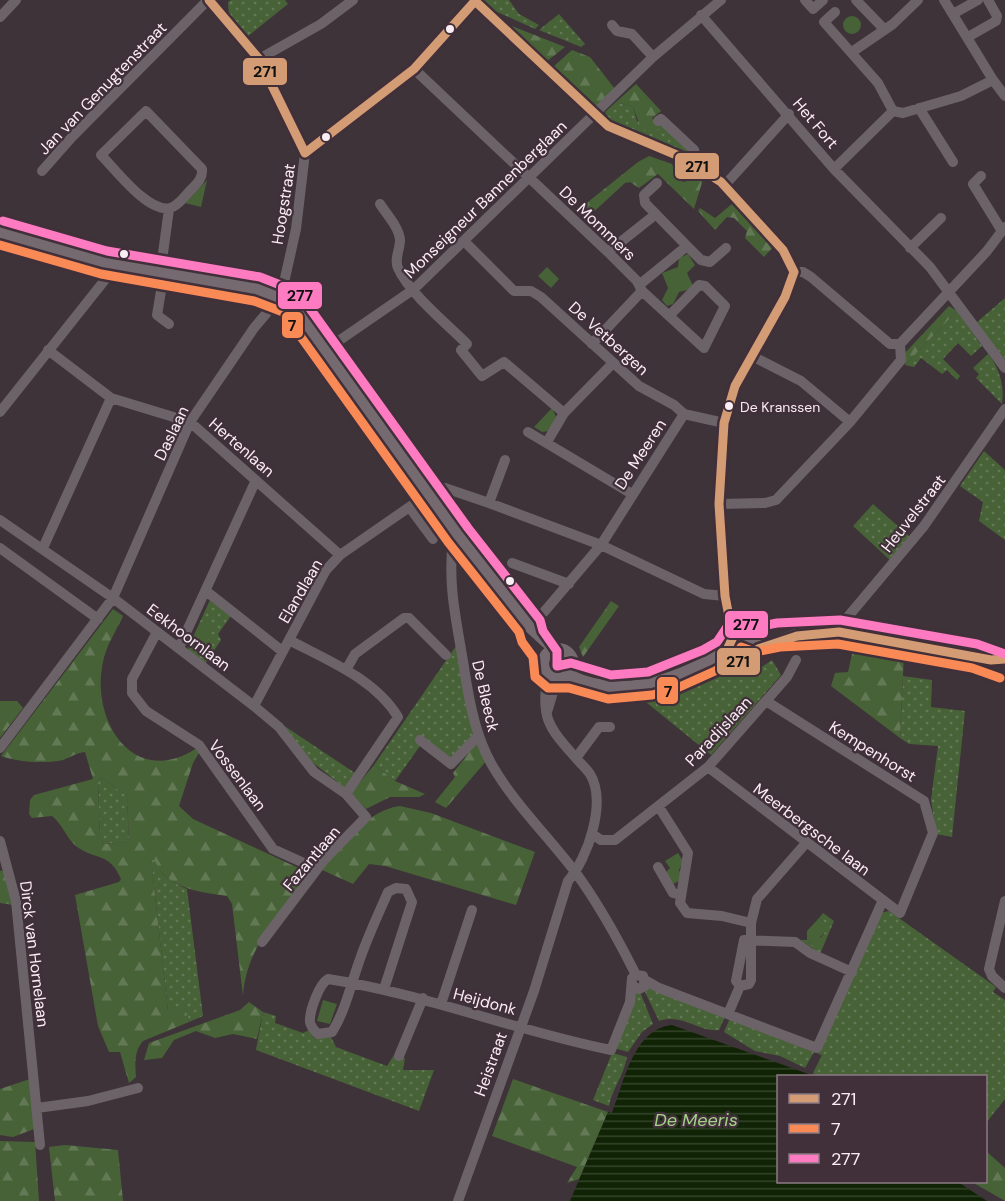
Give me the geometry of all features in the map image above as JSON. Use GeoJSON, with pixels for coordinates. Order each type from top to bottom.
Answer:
{"type":"FeatureCollection","features":[{"type":"Feature","properties":{"kind":"main road"},"geometry":{"type":"LineString","coordinates":[[0,232],[112,264],[161,270],[257,290],[281,296],[291,302],[327,349],[458,535],[530,627],[532,636],[550,652],[568,652],[562,674]]}},
{"type":"Feature","properties":{"kind":"main road"},"geometry":{"type":"LineString","coordinates":[[729,655],[740,664],[750,662],[756,645],[778,635],[839,632],[991,660],[1005,659]]}},
{"type":"Feature","properties":{"kind":"main road"},"geometry":{"type":"LineString","coordinates":[[550,652],[543,663],[562,674],[585,682],[635,686],[657,683],[729,655],[737,635],[756,645]]}},
{"type":"Feature","properties":{"kind":"main road"},"geometry":{"type":"LineString","coordinates":[[991,660],[1005,667]]}},
{"type":"Feature","properties":{"kind":"street"},"geometry":{"type":"LineString","coordinates":[[0,17],[16,0]]}},
{"type":"Feature","properties":{"kind":"street","name":"Hoogstraat"},"geometry":{"type":"LineString","coordinates":[[209,0],[259,59],[305,153],[305,171],[296,230],[281,296]]}},
{"type":"Feature","properties":{"kind":"street","name":"Jan van Genugtenstraat"},"geometry":{"type":"LineString","coordinates":[[42,171],[72,137],[209,0]]}},
{"type":"Feature","properties":{"kind":"street"},"geometry":{"type":"LineString","coordinates":[[259,59],[321,24],[353,0]]}},
{"type":"Feature","properties":{"kind":"street"},"geometry":{"type":"LineString","coordinates":[[700,0],[704,13]]}},
{"type":"Feature","properties":{"kind":"street","name":"Monseigneur Bannenberglaan"},"geometry":{"type":"LineString","coordinates":[[327,349],[414,289],[653,57],[721,0]]}},
{"type":"Feature","properties":{"kind":"street"},"geometry":{"type":"LineString","coordinates":[[805,0],[813,9],[823,0]]}},
{"type":"Feature","properties":{"kind":"street"},"geometry":{"type":"LineString","coordinates":[[856,0],[884,29]]}},
{"type":"Feature","properties":{"kind":"street"},"geometry":{"type":"LineString","coordinates":[[852,52],[918,0]]}},
{"type":"Feature","properties":{"kind":"street"},"geometry":{"type":"LineString","coordinates":[[944,0],[1005,96]]}},
{"type":"Feature","properties":{"kind":"street"},"geometry":{"type":"LineString","coordinates":[[953,14],[978,0]]}},
{"type":"Feature","properties":{"kind":"street"},"geometry":{"type":"LineString","coordinates":[[968,37],[996,21],[997,16],[988,0]]}},
{"type":"Feature","properties":{"kind":"street"},"geometry":{"type":"LineString","coordinates":[[305,153],[414,69],[474,1],[596,112],[608,126],[634,141],[680,156],[699,166],[724,186],[783,250],[794,272],[785,297],[735,386],[723,423],[719,504],[726,596],[737,635]]}},
{"type":"Feature","properties":{"kind":"street"},"geometry":{"type":"LineString","coordinates":[[835,12],[824,22],[878,83],[893,111]]}},
{"type":"Feature","properties":{"kind":"street","name":"Het Fort"},"geometry":{"type":"LineString","coordinates":[[704,13],[834,169],[930,267],[1005,368]]}},
{"type":"Feature","properties":{"kind":"street"},"geometry":{"type":"LineString","coordinates":[[612,25],[617,31],[632,34],[653,57]]}},
{"type":"Feature","properties":{"kind":"street","name":"De Mommers"},"geometry":{"type":"LineString","coordinates":[[414,69],[608,252],[641,288],[669,316],[704,348],[726,306],[705,286],[699,285],[669,316]]}},
{"type":"Feature","properties":{"kind":"street"},"geometry":{"type":"LineString","coordinates":[[893,111],[903,113],[961,96],[993,80]]}},
{"type":"Feature","properties":{"kind":"street"},"geometry":{"type":"LineString","coordinates":[[919,108],[953,162]]}},
{"type":"Feature","properties":{"kind":"street"},"geometry":{"type":"LineString","coordinates":[[146,111],[202,169],[200,179],[176,206],[169,209],[156,207],[146,201],[101,155],[146,111]]}},
{"type":"Feature","properties":{"kind":"street"},"geometry":{"type":"LineString","coordinates":[[834,169],[893,111]]}},
{"type":"Feature","properties":{"kind":"street"},"geometry":{"type":"LineString","coordinates":[[724,186],[789,114]]}},
{"type":"Feature","properties":{"kind":"street"},"geometry":{"type":"LineString","coordinates":[[658,122],[661,119],[694,150],[699,166]]}},
{"type":"Feature","properties":{"kind":"street"},"geometry":{"type":"LineString","coordinates":[[794,272],[803,272],[811,277],[890,344],[900,344],[949,294],[1004,229],[973,184],[981,176]]}},
{"type":"Feature","properties":{"kind":"street"},"geometry":{"type":"LineString","coordinates":[[657,183],[644,195],[645,203],[701,260],[710,262],[726,248]]}},
{"type":"Feature","properties":{"kind":"street"},"geometry":{"type":"LineString","coordinates":[[380,204],[398,230],[400,242],[396,261],[398,268],[414,289],[467,344],[461,350],[482,376],[504,362],[564,412]]}},
{"type":"Feature","properties":{"kind":"street"},"geometry":{"type":"LineString","coordinates":[[169,209],[161,270],[163,279],[157,315],[169,324]]}},
{"type":"Feature","properties":{"kind":"street"},"geometry":{"type":"LineString","coordinates":[[608,252],[656,214]]}},
{"type":"Feature","properties":{"kind":"street"},"geometry":{"type":"LineString","coordinates":[[910,248],[940,218]]}},
{"type":"Feature","properties":{"kind":"street","name":"De Vetbergen"},"geometry":{"type":"LineString","coordinates":[[464,241],[514,291],[531,291],[541,297],[639,387],[674,405],[684,414]]}},
{"type":"Feature","properties":{"kind":"street"},"geometry":{"type":"LineString","coordinates":[[591,344],[641,288],[687,246]]}},
{"type":"Feature","properties":{"kind":"street"},"geometry":{"type":"LineString","coordinates":[[2,406],[104,281],[112,264]]}},
{"type":"Feature","properties":{"kind":"street","name":"Daslaan"},"geometry":{"type":"LineString","coordinates":[[0,748],[113,598],[190,422],[254,328],[281,296]]}},
{"type":"Feature","properties":{"kind":"street"},"geometry":{"type":"LineString","coordinates":[[719,504],[765,503],[776,500],[849,422],[901,360],[900,344]]}},
{"type":"Feature","properties":{"kind":"street","name":"Hertenlaan"},"geometry":{"type":"LineString","coordinates":[[48,350],[111,398],[190,422],[340,555]]}},
{"type":"Feature","properties":{"kind":"street"},"geometry":{"type":"LineString","coordinates":[[750,356],[801,381],[849,422]]}},
{"type":"Feature","properties":{"kind":"street"},"geometry":{"type":"LineString","coordinates":[[547,442],[564,412],[613,363]]}},
{"type":"Feature","properties":{"kind":"street"},"geometry":{"type":"LineString","coordinates":[[43,548],[111,398]]}},
{"type":"Feature","properties":{"kind":"street","name":"Heuvelstraat"},"geometry":{"type":"LineString","coordinates":[[839,632],[846,619],[924,526],[1005,409]]}},
{"type":"Feature","properties":{"kind":"street","name":"De Meeren"},"geometry":{"type":"LineString","coordinates":[[544,612],[601,545],[684,414],[723,423]]}},
{"type":"Feature","properties":{"kind":"street"},"geometry":{"type":"LineString","coordinates":[[528,432],[632,494]]}},
{"type":"Feature","properties":{"kind":"street"},"geometry":{"type":"LineString","coordinates":[[489,503],[505,460]]}},
{"type":"Feature","properties":{"kind":"street"},"geometry":{"type":"LineString","coordinates":[[179,648],[256,480]]}},
{"type":"Feature","properties":{"kind":"street"},"geometry":{"type":"LineString","coordinates":[[428,494],[445,488],[489,503],[601,545],[704,594],[726,596]]}},
{"type":"Feature","properties":{"kind":"street","name":"Elandlaan"},"geometry":{"type":"LineString","coordinates":[[254,706],[326,570],[340,555],[428,494]]}},
{"type":"Feature","properties":{"kind":"street"},"geometry":{"type":"LineString","coordinates":[[410,508],[433,539]]}},
{"type":"Feature","properties":{"kind":"street","name":"Eekhoornlaan"},"geometry":{"type":"LineString","coordinates":[[0,520],[113,598],[254,706],[279,727],[314,772],[346,795]]}},
{"type":"Feature","properties":{"kind":"street","name":"De Bleeck"},"geometry":{"type":"LineString","coordinates":[[458,535],[453,539],[451,556],[451,601],[468,698],[479,735],[503,783],[575,872],[610,924],[638,980]]}},
{"type":"Feature","properties":{"kind":"street"},"geometry":{"type":"LineString","coordinates":[[0,548],[98,619]]}},
{"type":"Feature","properties":{"kind":"street"},"geometry":{"type":"LineString","coordinates":[[512,562],[568,584]]}},
{"type":"Feature","properties":{"kind":"street"},"geometry":{"type":"LineString","coordinates":[[206,591],[282,651]]}},
{"type":"Feature","properties":{"kind":"street"},"geometry":{"type":"LineString","coordinates":[[346,670],[355,654],[404,618],[409,618],[446,655]]}},
{"type":"Feature","properties":{"kind":"street","name":"Vossenlaan"},"geometry":{"type":"LineString","coordinates":[[157,632],[132,679],[132,693],[135,698],[160,722],[199,745],[273,849],[317,869]]}},
{"type":"Feature","properties":{"kind":"street"},"geometry":{"type":"LineString","coordinates":[[289,640],[346,670],[369,686],[398,717],[346,795]]}},
{"type":"Feature","properties":{"kind":"street","name":"Paradijslaan"},"geometry":{"type":"LineString","coordinates":[[592,834],[601,840],[615,840],[708,767],[792,670],[796,660]]}},
{"type":"Feature","properties":{"kind":"street","name":"Heistraat"},"geometry":{"type":"LineString","coordinates":[[461,1200],[534,991],[568,880],[575,872],[592,834],[597,791],[590,773],[551,729],[543,699],[562,674]]}},
{"type":"Feature","properties":{"kind":"street","name":"Kempenhorst"},"geometry":{"type":"LineString","coordinates":[[766,701],[924,801],[933,833],[900,913]]}},
{"type":"Feature","properties":{"kind":"street"},"geometry":{"type":"LineString","coordinates":[[576,758],[599,727],[610,727]]}},
{"type":"Feature","properties":{"kind":"street"},"geometry":{"type":"LineString","coordinates":[[420,740],[451,764],[479,735]]}},
{"type":"Feature","properties":{"kind":"street","name":"Meerbergsche laan"},"geometry":{"type":"LineString","coordinates":[[708,767],[900,913]]}},
{"type":"Feature","properties":{"kind":"street","name":"Fazantlaan"},"geometry":{"type":"LineString","coordinates":[[262,942],[317,869],[366,817],[346,795]]}},
{"type":"Feature","properties":{"kind":"street"},"geometry":{"type":"LineString","coordinates":[[659,807],[688,854],[680,903],[687,913],[722,916],[751,923]]}},
{"type":"Feature","properties":{"kind":"street","name":"Dirck van Hornelaan"},"geometry":{"type":"LineString","coordinates":[[0,841],[16,901],[40,1145]]}},
{"type":"Feature","properties":{"kind":"street"},"geometry":{"type":"LineString","coordinates":[[752,941],[751,923],[758,899],[806,843]]}},
{"type":"Feature","properties":{"kind":"street"},"geometry":{"type":"LineString","coordinates":[[658,867],[674,893],[681,895]]}},
{"type":"Feature","properties":{"kind":"street"},"geometry":{"type":"LineString","coordinates":[[351,983],[328,979],[321,984],[310,1020],[312,1028],[318,1034],[332,1032],[388,892],[396,888],[406,889],[412,902],[384,989]]}},
{"type":"Feature","properties":{"kind":"street"},"geometry":{"type":"LineString","coordinates":[[638,980],[817,1048],[883,900]]}},
{"type":"Feature","properties":{"kind":"street"},"geometry":{"type":"LineString","coordinates":[[1005,901],[989,969],[992,976],[1005,988]]}},
{"type":"Feature","properties":{"kind":"street"},"geometry":{"type":"LineString","coordinates":[[441,1005],[472,910]]}},
{"type":"Feature","properties":{"kind":"street"},"geometry":{"type":"LineString","coordinates":[[728,1014],[740,986],[736,981],[744,940],[795,942],[810,953],[852,972]]}},
{"type":"Feature","properties":{"kind":"street","name":"Heijdonk"},"geometry":{"type":"LineString","coordinates":[[351,983],[423,998],[441,1005],[611,1050],[638,980]]}},
{"type":"Feature","properties":{"kind":"street"},"geometry":{"type":"LineString","coordinates":[[399,1056],[423,998]]}},
{"type":"Feature","properties":{"kind":"street"},"geometry":{"type":"LineString","coordinates":[[37,1108],[88,1101],[138,1088]]}},
{"type":"Feature","properties":{"kind":"green space"},"geometry":{"type":"Polygon","coordinates":[[[231,0],[285,0],[288,4],[247,37],[229,15],[228,2],[231,0]]]}},
{"type":"Feature","properties":{"kind":"green space"},"geometry":{"type":"Polygon","coordinates":[[[483,0],[509,0],[519,14],[539,25],[535,29],[495,11],[483,0]]]}},
{"type":"Feature","properties":{"kind":"green space"},"geometry":{"type":"Polygon","coordinates":[[[559,14],[585,44],[581,47],[539,30],[559,14]]]}},
{"type":"Feature","properties":{"kind":"green space"},"geometry":{"type":"Polygon","coordinates":[[[852,16],[858,19],[861,25],[858,31],[852,34],[846,31],[843,25],[846,19],[852,16]]]}},
{"type":"Feature","properties":{"kind":"green space"},"geometry":{"type":"Polygon","coordinates":[[[502,22],[565,47],[546,62],[502,22]]]}},
{"type":"Feature","properties":{"kind":"green space"},"geometry":{"type":"Polygon","coordinates":[[[572,50],[590,57],[615,89],[596,106],[553,67],[572,50]]]}},
{"type":"Feature","properties":{"kind":"green space"},"geometry":{"type":"Polygon","coordinates":[[[636,84],[661,111],[652,118],[655,123],[663,125],[653,133],[641,128],[633,107],[616,102],[636,84]]]}},
{"type":"Feature","properties":{"kind":"green space"},"geometry":{"type":"Polygon","coordinates":[[[616,102],[633,107],[637,121],[663,125],[689,152],[688,155],[641,139],[619,127],[610,120],[605,112],[616,102]]]}},
{"type":"Feature","properties":{"kind":"green space"},"geometry":{"type":"Polygon","coordinates":[[[649,156],[672,164],[678,179],[683,182],[691,180],[696,170],[704,176],[694,209],[658,174],[639,188],[630,182],[625,183],[587,218],[578,210],[638,162],[649,156]]]}},
{"type":"Feature","properties":{"kind":"green space"},"geometry":{"type":"Polygon","coordinates":[[[207,180],[201,207],[185,203],[207,180]]]}},
{"type":"Feature","properties":{"kind":"green space"},"geometry":{"type":"Polygon","coordinates":[[[733,203],[774,246],[764,257],[745,238],[747,231],[734,218],[727,217],[715,230],[698,211],[700,208],[715,218],[733,203]]]}},
{"type":"Feature","properties":{"kind":"green space"},"geometry":{"type":"Polygon","coordinates":[[[688,254],[695,265],[687,273],[693,286],[691,289],[679,292],[673,304],[667,306],[662,300],[668,288],[662,273],[678,267],[679,258],[688,254]]]}},
{"type":"Feature","properties":{"kind":"green space"},"geometry":{"type":"Polygon","coordinates":[[[547,267],[559,279],[551,288],[538,276],[547,267]]]}},
{"type":"Feature","properties":{"kind":"green space"},"geometry":{"type":"Polygon","coordinates":[[[1005,298],[1005,359],[976,323],[1005,298]]]}},
{"type":"Feature","properties":{"kind":"green space"},"geometry":{"type":"Polygon","coordinates":[[[949,306],[957,311],[905,365],[905,353],[949,306]]]}},
{"type":"Feature","properties":{"kind":"green space"},"geometry":{"type":"Polygon","coordinates":[[[287,311],[314,339],[309,343],[282,317],[287,311]]]}},
{"type":"Feature","properties":{"kind":"green space"},"geometry":{"type":"Polygon","coordinates":[[[957,311],[982,346],[971,356],[958,343],[943,359],[960,376],[957,380],[947,370],[942,374],[921,358],[914,367],[905,365],[957,311]]]}},
{"type":"Feature","properties":{"kind":"green space"},"geometry":{"type":"Polygon","coordinates":[[[988,354],[1000,378],[1003,391],[1002,404],[976,378],[979,374],[973,368],[988,354]]]}},
{"type":"Feature","properties":{"kind":"green space"},"geometry":{"type":"Polygon","coordinates":[[[552,408],[557,419],[549,431],[542,432],[534,427],[552,408]]]}},
{"type":"Feature","properties":{"kind":"green space"},"geometry":{"type":"Polygon","coordinates":[[[984,451],[1005,470],[1005,540],[979,521],[983,502],[960,486],[984,451]]]}},
{"type":"Feature","properties":{"kind":"green space"},"geometry":{"type":"Polygon","coordinates":[[[873,504],[910,537],[891,561],[853,526],[873,504]]]}},
{"type":"Feature","properties":{"kind":"green space"},"geometry":{"type":"Polygon","coordinates":[[[210,600],[231,616],[218,634],[221,640],[205,664],[190,653],[188,648],[210,600]]]}},
{"type":"Feature","properties":{"kind":"green space"},"geometry":{"type":"Polygon","coordinates":[[[611,601],[619,606],[583,657],[579,647],[611,601]]]}},
{"type":"Feature","properties":{"kind":"green space"},"geometry":{"type":"Polygon","coordinates":[[[113,609],[123,616],[104,656],[101,684],[103,706],[110,726],[121,742],[136,755],[153,760],[174,759],[197,748],[200,751],[193,763],[179,806],[193,819],[307,872],[258,946],[251,961],[243,996],[232,904],[227,896],[185,888],[168,878],[155,861],[151,860],[168,1011],[185,1007],[189,1022],[143,1041],[135,1063],[136,1077],[129,1083],[120,1052],[109,1052],[98,1026],[75,895],[119,882],[121,879],[112,864],[76,846],[52,816],[32,818],[29,814],[30,800],[34,795],[93,779],[85,752],[63,760],[49,762],[23,761],[1,756],[113,609]],[[102,778],[98,780],[100,839],[104,844],[129,842],[127,796],[102,778]]]}},
{"type":"Feature","properties":{"kind":"green space"},"geometry":{"type":"Polygon","coordinates":[[[205,618],[215,625],[207,641],[197,636],[205,618]]]}},
{"type":"Feature","properties":{"kind":"green space"},"geometry":{"type":"Polygon","coordinates":[[[854,645],[904,654],[900,738],[831,686],[835,673],[848,672],[854,645]]]}},
{"type":"Feature","properties":{"kind":"green space"},"geometry":{"type":"Polygon","coordinates":[[[456,646],[475,731],[453,761],[420,735],[415,741],[420,746],[395,781],[374,765],[456,646]]]}},
{"type":"Feature","properties":{"kind":"green space"},"geometry":{"type":"Polygon","coordinates":[[[772,660],[781,675],[711,755],[641,698],[671,692],[716,676],[747,677],[772,660]]]}},
{"type":"Feature","properties":{"kind":"green space"},"geometry":{"type":"Polygon","coordinates":[[[903,676],[932,680],[931,707],[965,711],[952,837],[936,834],[931,800],[938,746],[909,744],[900,738],[903,676]]]}},
{"type":"Feature","properties":{"kind":"green space"},"geometry":{"type":"Polygon","coordinates":[[[0,701],[17,701],[23,708],[0,738],[0,701]]]}},
{"type":"Feature","properties":{"kind":"green space"},"geometry":{"type":"Polygon","coordinates":[[[280,723],[358,775],[345,788],[312,762],[280,723]]]}},
{"type":"Feature","properties":{"kind":"green space"},"geometry":{"type":"Polygon","coordinates":[[[478,741],[487,760],[446,808],[435,802],[455,777],[453,773],[478,741]]]}},
{"type":"Feature","properties":{"kind":"green space"},"geometry":{"type":"Polygon","coordinates":[[[374,765],[395,781],[425,794],[419,797],[390,797],[366,809],[351,793],[374,765]]]}},
{"type":"Feature","properties":{"kind":"green space"},"geometry":{"type":"Polygon","coordinates":[[[102,778],[127,796],[129,842],[104,844],[100,839],[98,780],[102,778]]]}},
{"type":"Feature","properties":{"kind":"green space"},"geometry":{"type":"Polygon","coordinates":[[[400,806],[431,813],[535,852],[516,905],[385,866],[369,864],[353,884],[320,869],[366,822],[377,814],[400,806]]]}},
{"type":"Feature","properties":{"kind":"green space"},"geometry":{"type":"Polygon","coordinates":[[[678,853],[683,861],[679,870],[682,876],[681,880],[671,885],[666,872],[670,868],[665,861],[678,853]]]}},
{"type":"Feature","properties":{"kind":"green space"},"geometry":{"type":"Polygon","coordinates":[[[151,860],[155,860],[160,870],[168,878],[187,889],[203,1016],[189,1022],[185,1008],[168,1011],[151,860]]]}},
{"type":"Feature","properties":{"kind":"green space"},"geometry":{"type":"Polygon","coordinates":[[[6,870],[13,905],[0,903],[0,871],[6,870]]]}},
{"type":"Feature","properties":{"kind":"green space"},"geometry":{"type":"Polygon","coordinates":[[[889,911],[996,987],[993,992],[1005,1000],[1005,1099],[987,1122],[987,1075],[816,1075],[813,1073],[822,1055],[818,1054],[880,913],[889,911]]]}},
{"type":"Feature","properties":{"kind":"green space"},"geometry":{"type":"Polygon","coordinates":[[[823,913],[834,921],[820,954],[801,940],[807,940],[814,946],[829,927],[819,918],[823,913]]]}},
{"type":"Feature","properties":{"kind":"green space"},"geometry":{"type":"Polygon","coordinates":[[[819,918],[830,927],[820,937],[821,943],[814,946],[807,940],[807,931],[819,918]]]}},
{"type":"Feature","properties":{"kind":"green space"},"geometry":{"type":"Polygon","coordinates":[[[648,986],[725,1017],[719,1030],[711,1030],[675,1019],[659,1021],[644,990],[648,986]]]}},
{"type":"Feature","properties":{"kind":"green space"},"geometry":{"type":"Polygon","coordinates":[[[634,991],[640,992],[653,1024],[642,1032],[628,1052],[614,1048],[634,991]]]}},
{"type":"Feature","properties":{"kind":"green space"},"geometry":{"type":"Polygon","coordinates":[[[323,1000],[337,1004],[330,1024],[317,1021],[323,1000]]]}},
{"type":"Feature","properties":{"kind":"green space"},"geometry":{"type":"Polygon","coordinates":[[[249,1002],[263,1012],[257,1039],[233,1034],[215,1038],[196,1031],[174,1040],[162,1058],[144,1060],[149,1043],[240,1010],[249,1002]]]}},
{"type":"Feature","properties":{"kind":"green space"},"geometry":{"type":"Polygon","coordinates":[[[263,1012],[276,1016],[275,1023],[303,1033],[309,1030],[314,1038],[331,1037],[336,1047],[387,1066],[394,1055],[405,1058],[403,1070],[434,1070],[419,1111],[256,1050],[263,1012]]]}},
{"type":"Feature","properties":{"kind":"green space"},"geometry":{"type":"Polygon","coordinates":[[[730,1018],[814,1052],[805,1068],[780,1056],[755,1051],[724,1032],[730,1018]]]}},
{"type":"Feature","properties":{"kind":"green space"},"geometry":{"type":"Polygon","coordinates":[[[612,1053],[627,1057],[609,1106],[593,1100],[612,1053]]]}},
{"type":"Feature","properties":{"kind":"green space"},"geometry":{"type":"Polygon","coordinates":[[[30,1079],[34,1129],[13,1137],[0,1135],[0,1089],[30,1079]]]}},
{"type":"Feature","properties":{"kind":"green space"},"geometry":{"type":"Polygon","coordinates":[[[513,1079],[608,1112],[579,1179],[567,1183],[577,1167],[492,1136],[513,1079]]]}},
{"type":"Feature","properties":{"kind":"green space"},"geometry":{"type":"Polygon","coordinates":[[[0,1141],[35,1142],[39,1201],[0,1201],[0,1141]]]}},
{"type":"Feature","properties":{"kind":"green space"},"geometry":{"type":"Polygon","coordinates":[[[65,1145],[118,1150],[123,1201],[55,1201],[49,1147],[65,1145]]]}},
{"type":"Feature","properties":{"kind":"green space"},"geometry":{"type":"Polygon","coordinates":[[[987,1152],[1005,1168],[1005,1201],[974,1183],[987,1183],[987,1152]]]}},
{"type":"Feature","properties":{"kind":"water","name":"De Meeris"},"geometry":{"type":"Polygon","coordinates":[[[672,1025],[811,1075],[777,1075],[777,1183],[960,1183],[987,1201],[570,1201],[608,1112],[612,1113],[632,1059],[648,1036],[672,1025]]]}},
{"type":"Feature","properties":{"kind":"transit line","name":"271"},"geometry":{"type":"LineString","coordinates":[[209,0],[259,59],[305,153]]}},
{"type":"Feature","properties":{"kind":"transit line","name":"271"},"geometry":{"type":"LineString","coordinates":[[475,1],[608,126],[686,159],[721,182],[783,250],[794,272],[785,297],[735,386],[724,423],[719,504],[725,596],[733,637],[727,650],[731,659],[745,664],[754,659],[758,649],[797,636],[839,632],[991,660],[1005,659]]}},
{"type":"Feature","properties":{"kind":"transit line","name":"271"},"geometry":{"type":"LineString","coordinates":[[305,153],[414,69],[475,1]]}},
{"type":"Feature","properties":{"kind":"transit line","name":"277"},"geometry":{"type":"LineString","coordinates":[[3,221],[107,251],[260,277],[298,292],[468,528],[540,620],[543,631],[557,651],[557,666],[571,663],[611,675],[648,672],[703,650],[717,642],[727,627],[741,623],[757,627],[777,623],[840,620],[977,644],[1005,654]]}},
{"type":"Feature","properties":{"kind":"transit line","name":"7"},"geometry":{"type":"LineString","coordinates":[[0,245],[101,274],[254,301],[283,312],[448,542],[519,632],[522,642],[533,657],[535,677],[548,688],[569,688],[608,699],[652,695],[675,689],[715,671],[735,659],[741,647],[755,652],[780,647],[838,644],[972,668],[1000,678]]}},
{"type":"Feature","properties":{"kind":"place","name":"De Kranssen"},"geometry":{"type":"Point","coordinates":[729,406]}}]}
